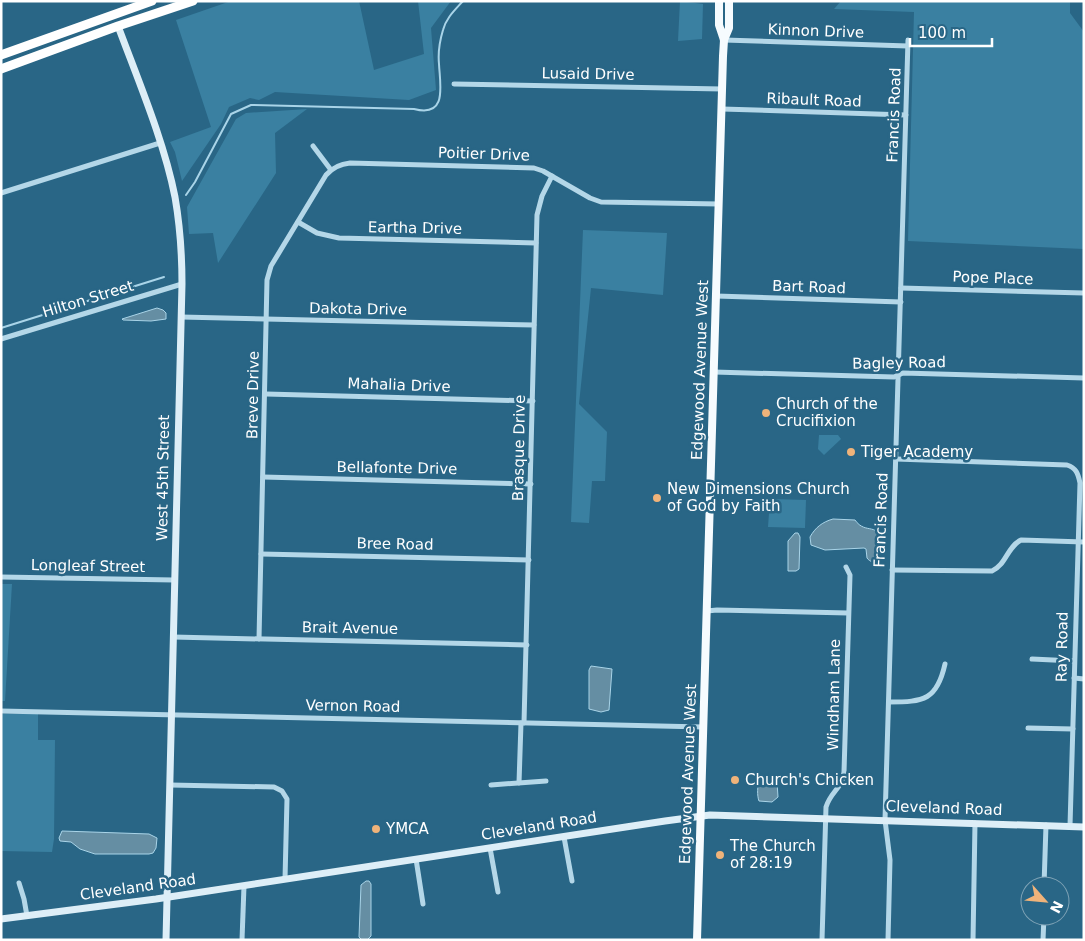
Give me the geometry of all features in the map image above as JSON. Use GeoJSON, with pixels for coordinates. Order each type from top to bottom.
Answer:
{"type":"FeatureCollection","features":[{"type":"Feature","properties":{"kind":"highway"},"geometry":{"type":"LineString","coordinates":[[1,55],[152,1]]}},
{"type":"Feature","properties":{"kind":"highway"},"geometry":{"type":"LineString","coordinates":[[1,69],[118,26],[194,1]]}},
{"type":"Feature","properties":{"kind":"highway"},"geometry":{"type":"LineString","coordinates":[[118,26],[124,17],[135,8]]}},
{"type":"Feature","properties":{"kind":"highway"},"geometry":{"type":"LineString","coordinates":[[93,21],[106,22],[118,26]]}},
{"type":"Feature","properties":{"kind":"main road","name":"Edgewood Avenue West"},"geometry":{"type":"LineString","coordinates":[[719,1],[718,25],[724,40]]}},
{"type":"Feature","properties":{"kind":"main road","name":"Edgewood Avenue West"},"geometry":{"type":"LineString","coordinates":[[697,940],[722,89],[724,40],[729,28],[729,1]]}},
{"type":"Feature","properties":{"kind":"street","name":"West 45th Street"},"geometry":{"type":"LineString","coordinates":[[118,26],[160,144],[175,196],[181,239],[182,284],[166,940]]}},
{"type":"Feature","properties":{"kind":"street","name":"Kinnon Drive"},"geometry":{"type":"LineString","coordinates":[[724,40],[908,43]]}},
{"type":"Feature","properties":{"kind":"street","name":"Francis Road"},"geometry":{"type":"LineString","coordinates":[[888,940],[890,860],[885,820],[908,43]]}},
{"type":"Feature","properties":{"kind":"street","name":"Lusaid Drive"},"geometry":{"type":"LineString","coordinates":[[454,84],[722,89]]}},
{"type":"Feature","properties":{"kind":"street","name":"Ribault Road"},"geometry":{"type":"LineString","coordinates":[[722,109],[906,115]]}},
{"type":"Feature","properties":{"kind":"street"},"geometry":{"type":"LineString","coordinates":[[1,193],[160,144]]}},
{"type":"Feature","properties":{"kind":"street"},"geometry":{"type":"LineString","coordinates":[[313,146],[331,170]]}},
{"type":"Feature","properties":{"kind":"street","name":"Poitier Drive"},"geometry":{"type":"LineString","coordinates":[[331,170],[341,164],[350,163],[534,168],[600,202],[719,204]]}},
{"type":"Feature","properties":{"kind":"street","name":"Breve Drive"},"geometry":{"type":"LineString","coordinates":[[259,639],[268,273],[326,175],[331,170]]}},
{"type":"Feature","properties":{"kind":"street","name":"Brasque Drive"},"geometry":{"type":"LineString","coordinates":[[519,783],[527,645],[536,243],[539,205],[552,176]]}},
{"type":"Feature","properties":{"kind":"street","name":"Eartha Drive"},"geometry":{"type":"LineString","coordinates":[[298,222],[317,234],[339,238],[536,243]]}},
{"type":"Feature","properties":{"kind":"street","name":"Hilton Street"},"geometry":{"type":"LineString","coordinates":[[1,339],[182,284]]}},
{"type":"Feature","properties":{"kind":"street","name":"Pope Place"},"geometry":{"type":"LineString","coordinates":[[901,288],[1084,293]]}},
{"type":"Feature","properties":{"kind":"street","name":"Bart Road"},"geometry":{"type":"LineString","coordinates":[[716,296],[901,302]]}},
{"type":"Feature","properties":{"kind":"street","name":"Dakota Drive"},"geometry":{"type":"LineString","coordinates":[[181,317],[534,325]]}},
{"type":"Feature","properties":{"kind":"street","name":"Bagley Road"},"geometry":{"type":"LineString","coordinates":[[714,372],[894,377],[904,373],[1084,378]]}},
{"type":"Feature","properties":{"kind":"street","name":"Mahalia Drive"},"geometry":{"type":"LineString","coordinates":[[266,394],[532,401]]}},
{"type":"Feature","properties":{"kind":"street","name":"Ray Road"},"geometry":{"type":"LineString","coordinates":[[896,459],[1066,465],[1075,469],[1080,483],[1081,541],[1074,661],[1070,826]]}},
{"type":"Feature","properties":{"kind":"street","name":"Bellafonte Drive"},"geometry":{"type":"LineString","coordinates":[[263,477],[530,484]]}},
{"type":"Feature","properties":{"kind":"street"},"geometry":{"type":"LineString","coordinates":[[892,570],[992,571],[1001,565],[1013,546],[1020,540],[1081,541]]}},
{"type":"Feature","properties":{"kind":"street","name":"Bree Road"},"geometry":{"type":"LineString","coordinates":[[262,554],[529,560]]}},
{"type":"Feature","properties":{"kind":"street","name":"Windham Lane"},"geometry":{"type":"LineString","coordinates":[[822,940],[828,802],[843,782],[844,772],[850,575],[846,567]]}},
{"type":"Feature","properties":{"kind":"street","name":"Longleaf Street"},"geometry":{"type":"LineString","coordinates":[[1,576],[174,580]]}},
{"type":"Feature","properties":{"kind":"street"},"geometry":{"type":"LineString","coordinates":[[707,611],[848,613]]}},
{"type":"Feature","properties":{"kind":"street","name":"Brait Avenue"},"geometry":{"type":"LineString","coordinates":[[173,636],[527,645]]}},
{"type":"Feature","properties":{"kind":"street"},"geometry":{"type":"LineString","coordinates":[[1032,659],[1074,661]]}},
{"type":"Feature","properties":{"kind":"street"},"geometry":{"type":"LineString","coordinates":[[889,702],[916,701],[930,695],[942,680],[946,664]]}},
{"type":"Feature","properties":{"kind":"street"},"geometry":{"type":"LineString","coordinates":[[1074,678],[1084,679]]}},
{"type":"Feature","properties":{"kind":"street","name":"Vernon Road"},"geometry":{"type":"LineString","coordinates":[[1,711],[703,727]]}},
{"type":"Feature","properties":{"kind":"street"},"geometry":{"type":"LineString","coordinates":[[1028,728],[1073,729]]}},
{"type":"Feature","properties":{"kind":"street"},"geometry":{"type":"LineString","coordinates":[[491,785],[546,781]]}},
{"type":"Feature","properties":{"kind":"street"},"geometry":{"type":"LineString","coordinates":[[170,785],[274,787],[282,791],[287,799],[285,879]]}},
{"type":"Feature","properties":{"kind":"street","name":"Cleveland Road"},"geometry":{"type":"LineString","coordinates":[[1,919],[244,886],[701,816],[1084,827]]}},
{"type":"Feature","properties":{"kind":"street"},"geometry":{"type":"LineString","coordinates":[[973,940],[975,823]]}},
{"type":"Feature","properties":{"kind":"street"},"geometry":{"type":"LineString","coordinates":[[1044,876],[1046,825]]}},
{"type":"Feature","properties":{"kind":"street"},"geometry":{"type":"LineString","coordinates":[[564,837],[572,881]]}},
{"type":"Feature","properties":{"kind":"street"},"geometry":{"type":"LineString","coordinates":[[490,848],[498,892]]}},
{"type":"Feature","properties":{"kind":"street"},"geometry":{"type":"LineString","coordinates":[[416,859],[422,904]]}},
{"type":"Feature","properties":{"kind":"street"},"geometry":{"type":"LineString","coordinates":[[19,884],[27,916]]}},
{"type":"Feature","properties":{"kind":"street"},"geometry":{"type":"LineString","coordinates":[[242,940],[244,886]]}},
{"type":"Feature","properties":{"kind":"street"},"geometry":{"type":"LineString","coordinates":[[1043,940],[1044,926]]}},
{"type":"Feature","properties":{"kind":"shaded area"},"geometry":{"type":"Polygon","coordinates":[[[231,1],[359,1],[374,70],[424,54],[418,1],[451,1],[431,28],[436,90],[409,100],[275,92],[259,100],[250,98],[229,107],[221,124],[182,181],[175,152],[170,142],[211,127],[176,20],[231,1]]]}},
{"type":"Feature","properties":{"kind":"shaded area"},"geometry":{"type":"Polygon","coordinates":[[[680,1],[703,4],[702,39],[678,41],[680,1]]]}},
{"type":"Feature","properties":{"kind":"shaded area"},"geometry":{"type":"Polygon","coordinates":[[[841,1],[1070,1],[1070,13],[1084,32],[1084,249],[908,241],[914,12],[834,9],[841,1]]]}},
{"type":"Feature","properties":{"kind":"shaded area"},"geometry":{"type":"Polygon","coordinates":[[[307,109],[275,133],[276,173],[218,263],[213,233],[189,234],[187,207],[236,119],[246,113],[307,109]]]}},
{"type":"Feature","properties":{"kind":"shaded area"},"geometry":{"type":"Polygon","coordinates":[[[583,230],[667,233],[663,295],[591,288],[579,404],[607,432],[605,481],[592,481],[589,523],[571,522],[583,230]]]}},
{"type":"Feature","properties":{"kind":"shaded area"},"geometry":{"type":"Polygon","coordinates":[[[157,308],[166,313],[166,319],[151,321],[122,319],[157,308]]]}},
{"type":"Feature","properties":{"kind":"shaded area"},"geometry":{"type":"Polygon","coordinates":[[[819,435],[838,435],[841,439],[824,455],[818,449],[819,435]]]}},
{"type":"Feature","properties":{"kind":"shaded area"},"geometry":{"type":"Polygon","coordinates":[[[770,499],[806,500],[805,528],[768,527],[770,499]]]}},
{"type":"Feature","properties":{"kind":"shaded area"},"geometry":{"type":"Polygon","coordinates":[[[833,519],[855,520],[859,525],[875,530],[879,537],[880,551],[878,561],[872,562],[868,559],[866,549],[864,548],[825,550],[811,545],[810,537],[814,531],[822,524],[833,519]]]}},
{"type":"Feature","properties":{"kind":"shaded area"},"geometry":{"type":"Polygon","coordinates":[[[795,533],[798,533],[800,537],[799,569],[788,571],[788,541],[795,533]]]}},
{"type":"Feature","properties":{"kind":"shaded area"},"geometry":{"type":"Polygon","coordinates":[[[1,584],[12,584],[5,701],[1,701],[1,584]]]}},
{"type":"Feature","properties":{"kind":"shaded area"},"geometry":{"type":"Polygon","coordinates":[[[591,666],[612,669],[609,710],[601,712],[589,709],[589,670],[591,666]]]}},
{"type":"Feature","properties":{"kind":"shaded area"},"geometry":{"type":"Polygon","coordinates":[[[1,714],[38,714],[38,740],[55,740],[54,839],[52,852],[1,851],[1,714]]]}},
{"type":"Feature","properties":{"kind":"shaded area"},"geometry":{"type":"Polygon","coordinates":[[[771,779],[777,782],[778,797],[772,802],[759,801],[758,785],[760,780],[771,779]]]}},
{"type":"Feature","properties":{"kind":"shaded area"},"geometry":{"type":"Polygon","coordinates":[[[62,831],[149,834],[157,838],[156,848],[153,853],[149,854],[95,854],[80,849],[71,842],[60,841],[59,838],[62,831]]]}},
{"type":"Feature","properties":{"kind":"shaded area"},"geometry":{"type":"Polygon","coordinates":[[[369,881],[371,884],[371,936],[367,940],[362,940],[359,937],[361,885],[369,881]]]}},
{"type":"Feature","properties":{"kind":"waterway"},"geometry":{"type":"LineString","coordinates":[[186,195],[195,182],[231,114],[251,105],[414,109],[425,111],[432,109],[440,98],[439,56],[444,26],[463,1]]}},
{"type":"Feature","properties":{"kind":"waterway"},"geometry":{"type":"LineString","coordinates":[[1,328],[164,277]]}},
{"type":"Feature","properties":{"kind":"place","name":"Church of the Crucifixion"},"geometry":{"type":"Point","coordinates":[766,413]}},
{"type":"Feature","properties":{"kind":"place","name":"Tiger Academy"},"geometry":{"type":"Point","coordinates":[851,452]}},
{"type":"Feature","properties":{"kind":"place","name":"New Dimensions Church of God by Faith"},"geometry":{"type":"Point","coordinates":[657,498]}},
{"type":"Feature","properties":{"kind":"place","name":"Church's Chicken"},"geometry":{"type":"Point","coordinates":[735,780]}},
{"type":"Feature","properties":{"kind":"place","name":"YMCA"},"geometry":{"type":"Point","coordinates":[376,829]}},
{"type":"Feature","properties":{"kind":"place","name":"The Church of 28:19"},"geometry":{"type":"Point","coordinates":[720,855]}}]}
